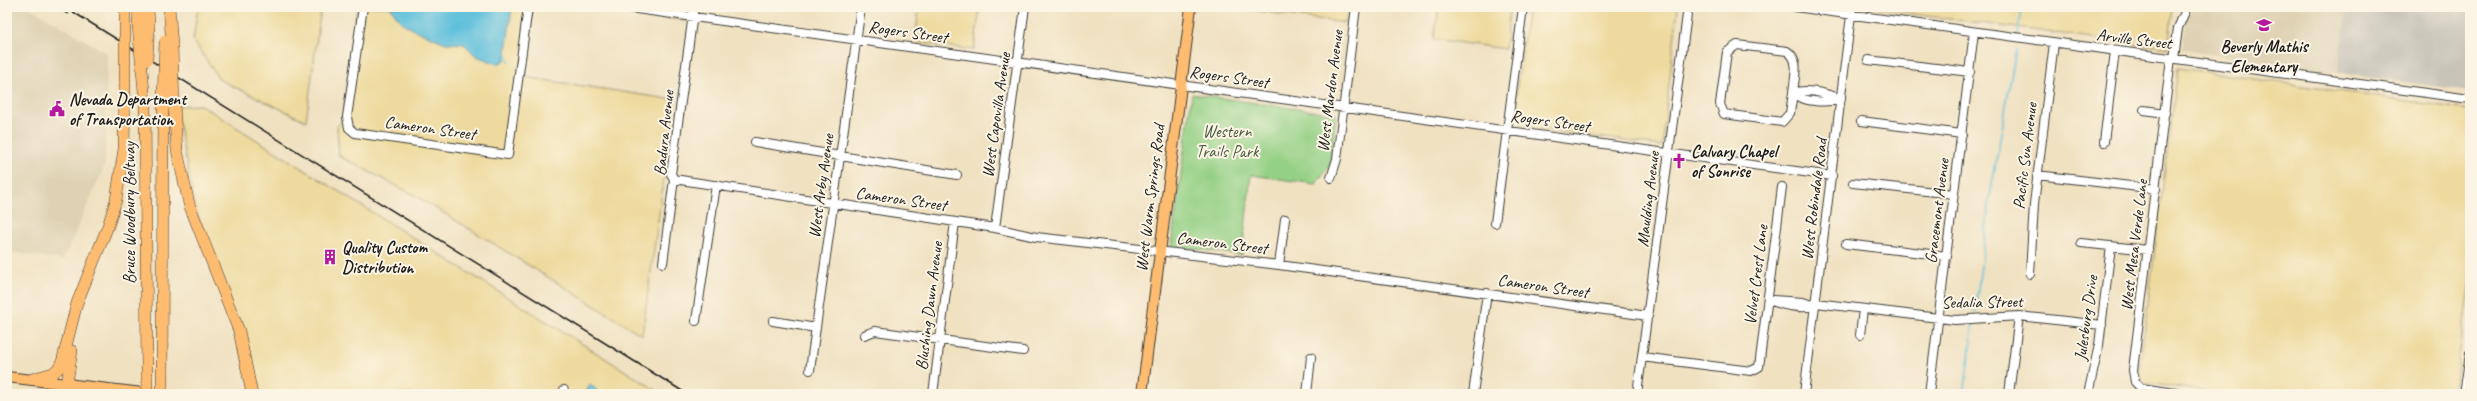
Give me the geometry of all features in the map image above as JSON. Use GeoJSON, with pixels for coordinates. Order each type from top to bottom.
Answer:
{"type":"FeatureCollection","features":[{"type":"Feature","properties":{"kind":"highway"},"geometry":{"type":"LineString","coordinates":[[32,379],[59,369],[84,282],[108,226],[116,200],[124,149],[125,7]]}},
{"type":"Feature","properties":{"kind":"highway"},"geometry":{"type":"LineString","coordinates":[[139,7],[144,26]]}},
{"type":"Feature","properties":{"kind":"highway","name":"Bruce Woodbury Beltway"},"geometry":{"type":"LineString","coordinates":[[147,394],[144,26],[148,7]]}},
{"type":"Feature","properties":{"kind":"highway","name":"Bruce Woodbury Beltway"},"geometry":{"type":"LineString","coordinates":[[162,394],[163,100],[169,44],[166,7]]}},
{"type":"Feature","properties":{"kind":"highway"},"geometry":{"type":"LineString","coordinates":[[169,7],[169,44],[177,150],[189,204],[231,308],[243,350],[252,394]]}},
{"type":"Feature","properties":{"kind":"highway"},"geometry":{"type":"LineString","coordinates":[[67,389],[73,321]]}},
{"type":"Feature","properties":{"kind":"highway"},"geometry":{"type":"LineString","coordinates":[[246,370],[246,394]]}},
{"type":"Feature","properties":{"kind":"main road","name":"West Warm Springs Road"},"geometry":{"type":"LineString","coordinates":[[1142,394],[1191,7]]}},
{"type":"Feature","properties":{"kind":"main road"},"geometry":{"type":"LineString","coordinates":[[7,377],[32,379],[67,389],[151,394]]}},
{"type":"Feature","properties":{"kind":"street","name":"Cameron Street"},"geometry":{"type":"LineString","coordinates":[[363,7],[348,117],[349,128],[355,133],[508,154],[528,7]]}},
{"type":"Feature","properties":{"kind":"street","name":"Rogers Street"},"geometry":{"type":"LineString","coordinates":[[622,7],[1832,176]]}},
{"type":"Feature","properties":{"kind":"street","name":"Badura Avenue"},"geometry":{"type":"LineString","coordinates":[[663,263],[674,179],[671,174],[694,7]]}},
{"type":"Feature","properties":{"kind":"street","name":"West Arby Avenue"},"geometry":{"type":"LineString","coordinates":[[810,370],[861,7]]}},
{"type":"Feature","properties":{"kind":"street","name":"West Capovilla Avenue"},"geometry":{"type":"LineString","coordinates":[[995,228],[1019,63],[1025,7]]}},
{"type":"Feature","properties":{"kind":"street","name":"West Mardon Avenue"},"geometry":{"type":"LineString","coordinates":[[1331,178],[1337,159],[1356,7]]}},
{"type":"Feature","properties":{"kind":"street"},"geometry":{"type":"LineString","coordinates":[[1494,223],[1523,7]]}},
{"type":"Feature","properties":{"kind":"street","name":"Maulding Avenue"},"geometry":{"type":"LineString","coordinates":[[1637,394],[1688,7]]}},
{"type":"Feature","properties":{"kind":"street","name":"Arville Street"},"geometry":{"type":"LineString","coordinates":[[1795,7],[1851,16],[2470,99]]}},
{"type":"Feature","properties":{"kind":"street","name":"West Robindale Road"},"geometry":{"type":"LineString","coordinates":[[1804,394],[1852,7]]}},
{"type":"Feature","properties":{"kind":"street","name":"West Mesa Verde Lane"},"geometry":{"type":"LineString","coordinates":[[2182,394],[2141,388],[2135,382],[2133,370],[2165,113],[2178,28],[2185,12]]}},
{"type":"Feature","properties":{"kind":"street","name":"Gracemont Avenue"},"geometry":{"type":"LineString","coordinates":[[1929,394],[1974,32]]}},
{"type":"Feature","properties":{"kind":"street","name":"Pacific Sun Avenue"},"geometry":{"type":"LineString","coordinates":[[2030,274],[2037,175],[2054,43]]}},
{"type":"Feature","properties":{"kind":"street"},"geometry":{"type":"LineString","coordinates":[[1793,93],[1790,113],[1782,122],[1724,114],[1720,104],[1727,52],[1737,45],[1787,51],[1794,56],[1796,62],[1793,93],[1797,98],[1830,102],[1841,99]]}},
{"type":"Feature","properties":{"kind":"street"},"geometry":{"type":"LineString","coordinates":[[2104,142],[2115,51]]}},
{"type":"Feature","properties":{"kind":"street"},"geometry":{"type":"LineString","coordinates":[[1868,60],[1970,72]]}},
{"type":"Feature","properties":{"kind":"street"},"geometry":{"type":"LineString","coordinates":[[2144,110],[2165,113]]}},
{"type":"Feature","properties":{"kind":"street"},"geometry":{"type":"LineString","coordinates":[[1861,122],[1962,134]]}},
{"type":"Feature","properties":{"kind":"street"},"geometry":{"type":"LineString","coordinates":[[755,142],[957,175]]}},
{"type":"Feature","properties":{"kind":"street"},"geometry":{"type":"LineString","coordinates":[[2037,175],[2156,189]]}},
{"type":"Feature","properties":{"kind":"street","name":"Cameron Street"},"geometry":{"type":"LineString","coordinates":[[674,179],[995,228],[1036,237],[1279,265],[1648,316]]}},
{"type":"Feature","properties":{"kind":"street"},"geometry":{"type":"LineString","coordinates":[[1853,183],[1954,194]]}},
{"type":"Feature","properties":{"kind":"street"},"geometry":{"type":"LineString","coordinates":[[696,321],[716,185]]}},
{"type":"Feature","properties":{"kind":"street","name":"Velvet Crest Lane"},"geometry":{"type":"LineString","coordinates":[[1642,357],[1751,371],[1759,367],[1769,300],[1782,187]]}},
{"type":"Feature","properties":{"kind":"street"},"geometry":{"type":"LineString","coordinates":[[1279,265],[1285,219]]}},
{"type":"Feature","properties":{"kind":"street","name":"Blushing Dawn Avenue"},"geometry":{"type":"LineString","coordinates":[[932,394],[955,222]]}},
{"type":"Feature","properties":{"kind":"street"},"geometry":{"type":"LineString","coordinates":[[2081,243],[2148,250]]}},
{"type":"Feature","properties":{"kind":"street"},"geometry":{"type":"LineString","coordinates":[[1846,244],[1947,256]]}},
{"type":"Feature","properties":{"kind":"street","name":"Julesburg Drive"},"geometry":{"type":"LineString","coordinates":[[2088,394],[2102,325],[2111,246]]}},
{"type":"Feature","properties":{"kind":"street"},"geometry":{"type":"LineString","coordinates":[[1473,394],[1487,293]]}},
{"type":"Feature","properties":{"kind":"street","name":"Sedalia Street"},"geometry":{"type":"LineString","coordinates":[[1769,300],[1803,302],[1815,305],[1955,320],[2019,316],[2102,325]]}},
{"type":"Feature","properties":{"kind":"street"},"geometry":{"type":"LineString","coordinates":[[1860,335],[1863,309]]}},
{"type":"Feature","properties":{"kind":"street"},"geometry":{"type":"LineString","coordinates":[[2009,394],[2019,316]]}},
{"type":"Feature","properties":{"kind":"street"},"geometry":{"type":"LineString","coordinates":[[773,321],[816,328]]}},
{"type":"Feature","properties":{"kind":"street"},"geometry":{"type":"LineString","coordinates":[[864,335],[875,331],[1023,351]]}},
{"type":"Feature","properties":{"kind":"street"},"geometry":{"type":"LineString","coordinates":[[2464,394],[2470,354]]}},
{"type":"Feature","properties":{"kind":"street"},"geometry":{"type":"LineString","coordinates":[[1306,394],[1311,357]]}},
{"type":"Feature","properties":{"kind":"shaded area","name":"Nevada Department of Transportation"},"geometry":{"type":"Polygon","coordinates":[[[7,7],[29,7],[107,53],[105,165],[63,260],[7,251],[7,7]]]}},
{"type":"Feature","properties":{"kind":"shaded area","name":"Beverly Mathis Elementary"},"geometry":{"type":"Polygon","coordinates":[[[2187,7],[2347,7],[2338,73],[2182,50],[2187,7]]]}},
{"type":"Feature","properties":{"kind":"shaded area"},"geometry":{"type":"Polygon","coordinates":[[[2347,7],[2470,7],[2470,91],[2338,73],[2347,7]]]}},
{"type":"Feature","properties":{"kind":"green space","name":"Western Trails Park"},"geometry":{"type":"Polygon","coordinates":[[[1192,94],[1336,114],[1330,165],[1316,184],[1251,175],[1242,255],[1171,246],[1192,94]]]}},
{"type":"Feature","properties":{"kind":"sand"},"geometry":{"type":"Polygon","coordinates":[[[198,7],[321,7],[306,121],[220,80],[193,40],[198,7]]]}},
{"type":"Feature","properties":{"kind":"sand"},"geometry":{"type":"Polygon","coordinates":[[[357,7],[533,7],[524,77],[675,100],[642,335],[416,196],[339,156],[337,127],[343,118],[357,7]]]}},
{"type":"Feature","properties":{"kind":"sand"},"geometry":{"type":"Polygon","coordinates":[[[591,7],[688,7],[687,21],[591,7]]]}},
{"type":"Feature","properties":{"kind":"sand"},"geometry":{"type":"Polygon","coordinates":[[[919,7],[980,7],[974,50],[915,42],[919,7]]]}},
{"type":"Feature","properties":{"kind":"sand"},"geometry":{"type":"Polygon","coordinates":[[[1228,7],[1348,7],[1346,23],[1228,7]]]}},
{"type":"Feature","properties":{"kind":"sand"},"geometry":{"type":"Polygon","coordinates":[[[1439,7],[1510,7],[1505,49],[1434,39],[1439,7]]]}},
{"type":"Feature","properties":{"kind":"sand"},"geometry":{"type":"Polygon","coordinates":[[[1528,7],[1678,7],[1662,146],[1512,125],[1528,7]]]}},
{"type":"Feature","properties":{"kind":"sand"},"geometry":{"type":"Polygon","coordinates":[[[1860,7],[2173,7],[2168,48],[1860,7]]]}},
{"type":"Feature","properties":{"kind":"sand"},"geometry":{"type":"Polygon","coordinates":[[[2178,68],[2470,110],[2470,280],[2454,394],[2226,394],[2145,383],[2139,373],[2178,68]]]}},
{"type":"Feature","properties":{"kind":"sand"},"geometry":{"type":"Polygon","coordinates":[[[201,105],[662,394],[266,394],[254,392],[195,205],[175,106],[201,105]]]}},
{"type":"Feature","properties":{"kind":"water"},"geometry":{"type":"Polygon","coordinates":[[[390,7],[512,7],[505,60],[498,64],[476,56],[464,44],[446,43],[414,30],[401,22],[390,7]]]}},
{"type":"Feature","properties":{"kind":"water"},"geometry":{"type":"Polygon","coordinates":[[[590,384],[601,394],[585,394],[590,384]]]}},
{"type":"Feature","properties":{"kind":"waterway"},"geometry":{"type":"LineString","coordinates":[[2018,34],[2021,7]]}},
{"type":"Feature","properties":{"kind":"waterway"},"geometry":{"type":"LineString","coordinates":[[1975,313],[1990,196],[2016,49]]}},
{"type":"Feature","properties":{"kind":"waterway"},"geometry":{"type":"LineString","coordinates":[[506,52],[509,62]]}},
{"type":"Feature","properties":{"kind":"waterway"},"geometry":{"type":"LineString","coordinates":[[1964,394],[1973,325]]}},
{"type":"Feature","properties":{"kind":"railway"},"geometry":{"type":"LineString","coordinates":[[57,7],[68,14]]}},
{"type":"Feature","properties":{"kind":"railway"},"geometry":{"type":"LineString","coordinates":[[65,7],[687,394]]}},
{"type":"Feature","properties":{"kind":"place","name":"Beverly Mathis Elementary"},"geometry":{"type":"Point","coordinates":[2264,25]}},
{"type":"Feature","properties":{"kind":"place","name":"Nevada Department of Transportation"},"geometry":{"type":"Point","coordinates":[57,109]}},
{"type":"Feature","properties":{"kind":"place","name":"Calvary Chapel of Sonrise"},"geometry":{"type":"Point","coordinates":[1679,161]}},
{"type":"Feature","properties":{"kind":"place","name":"Quality Custom Distribution"},"geometry":{"type":"Point","coordinates":[330,257]}}]}
